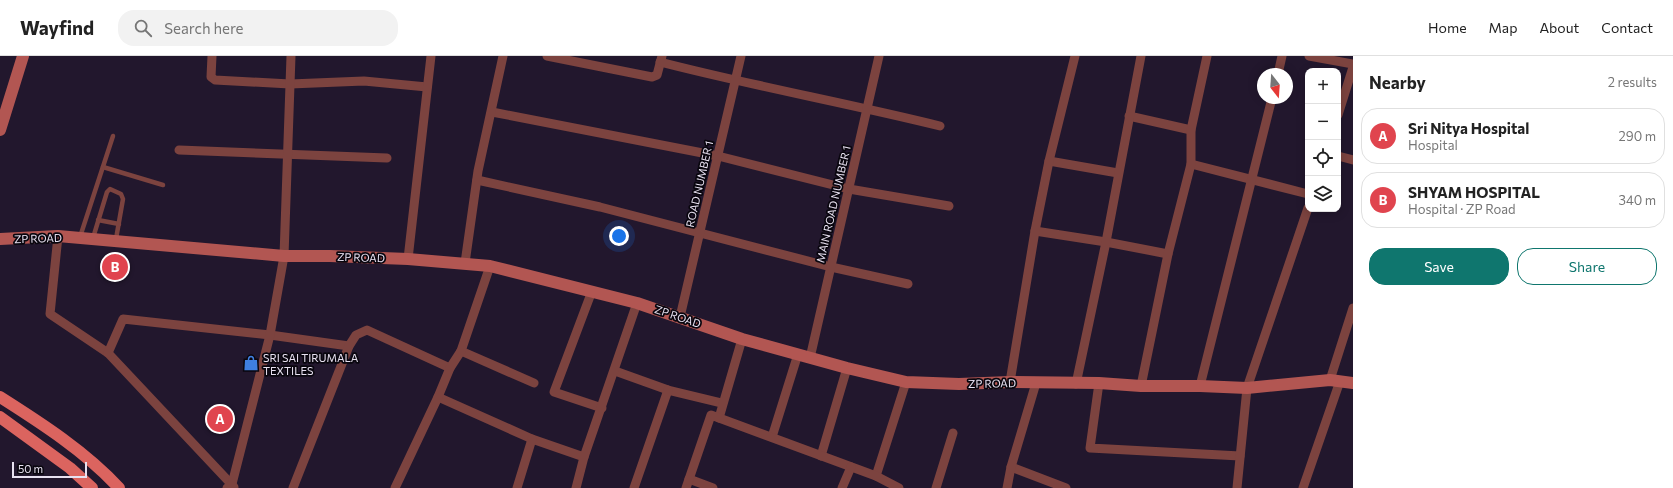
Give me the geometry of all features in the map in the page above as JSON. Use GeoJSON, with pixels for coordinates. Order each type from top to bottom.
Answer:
{"type":"FeatureCollection","features":[{"type":"Feature","properties":{"kind":"main road"},"geometry":{"type":"LineString","coordinates":[[0,397],[42,423],[82,455],[119,488]]}},
{"type":"Feature","properties":{"kind":"main road"},"geometry":{"type":"LineString","coordinates":[[0,417],[70,468],[92,488]]}},
{"type":"Feature","properties":{"kind":"street"},"geometry":{"type":"LineString","coordinates":[[0,130],[3,111],[23,56]]}},
{"type":"Feature","properties":{"kind":"street"},"geometry":{"type":"LineString","coordinates":[[212,56],[210,77],[215,80],[290,84],[364,81],[427,87]]}},
{"type":"Feature","properties":{"kind":"street"},"geometry":{"type":"LineString","coordinates":[[231,487],[270,335],[284,256],[291,56]]}},
{"type":"Feature","properties":{"kind":"street"},"geometry":{"type":"LineString","coordinates":[[408,259],[431,56]]}},
{"type":"Feature","properties":{"kind":"street"},"geometry":{"type":"LineString","coordinates":[[465,263],[478,180],[503,56]]}},
{"type":"Feature","properties":{"kind":"street"},"geometry":{"type":"LineString","coordinates":[[547,56],[652,77],[657,75],[661,59],[735,81],[867,108],[940,126]]}},
{"type":"Feature","properties":{"kind":"street","name":"ROAD NUMBER 1"},"geometry":{"type":"LineString","coordinates":[[680,317],[741,56]]}},
{"type":"Feature","properties":{"kind":"street","name":"MAIN ROAD NUMBER 1"},"geometry":{"type":"LineString","coordinates":[[810,358],[879,56]]}},
{"type":"Feature","properties":{"kind":"street"},"geometry":{"type":"LineString","coordinates":[[1010,382],[1035,231],[1075,56]]}},
{"type":"Feature","properties":{"kind":"street"},"geometry":{"type":"LineString","coordinates":[[1076,384],[1106,242],[1141,56]]}},
{"type":"Feature","properties":{"kind":"street"},"geometry":{"type":"LineString","coordinates":[[1141,386],[1168,254],[1191,164],[1191,130],[1207,56]]}},
{"type":"Feature","properties":{"kind":"street"},"geometry":{"type":"LineString","coordinates":[[1279,68],[1282,56]]}},
{"type":"Feature","properties":{"kind":"street"},"geometry":{"type":"LineString","coordinates":[[1309,56],[1353,64]]}},
{"type":"Feature","properties":{"kind":"street"},"geometry":{"type":"LineString","coordinates":[[1341,105],[1353,67]]}},
{"type":"Feature","properties":{"kind":"street"},"geometry":{"type":"LineString","coordinates":[[1200,386],[1271,104]]}},
{"type":"Feature","properties":{"kind":"street"},"geometry":{"type":"LineString","coordinates":[[492,112],[718,156],[849,189],[948,206]]}},
{"type":"Feature","properties":{"kind":"street"},"geometry":{"type":"LineString","coordinates":[[1129,116],[1191,130]]}},
{"type":"Feature","properties":{"kind":"street"},"geometry":{"type":"LineString","coordinates":[[179,150],[387,158]]}},
{"type":"Feature","properties":{"kind":"street"},"geometry":{"type":"LineString","coordinates":[[1341,157],[1353,160]]}},
{"type":"Feature","properties":{"kind":"street"},"geometry":{"type":"LineString","coordinates":[[1050,161],[1118,173]]}},
{"type":"Feature","properties":{"kind":"street"},"geometry":{"type":"LineString","coordinates":[[1191,164],[1305,193]]}},
{"type":"Feature","properties":{"kind":"street"},"geometry":{"type":"LineString","coordinates":[[478,180],[600,207],[831,267],[908,284]]}},
{"type":"Feature","properties":{"kind":"street"},"geometry":{"type":"LineString","coordinates":[[1237,488],[1247,388],[1307,212]]}},
{"type":"Feature","properties":{"kind":"street"},"geometry":{"type":"LineString","coordinates":[[1035,231],[1106,242],[1168,254]]}},
{"type":"Feature","properties":{"kind":"street"},"geometry":{"type":"LineString","coordinates":[[58,236],[50,314],[108,353],[231,487]]}},
{"type":"Feature","properties":{"kind":"street","name":"ZP ROAD"},"geometry":{"type":"LineString","coordinates":[[0,239],[58,236],[80,237],[284,256],[408,259],[490,266],[637,303],[742,339],[847,368],[906,382],[959,384],[1010,382],[1076,384],[1099,383],[1141,386],[1247,388],[1335,380],[1353,383]]}},
{"type":"Feature","properties":{"kind":"street"},"geometry":{"type":"LineString","coordinates":[[395,488],[450,368],[461,351],[490,266]]}},
{"type":"Feature","properties":{"kind":"street"},"geometry":{"type":"LineString","coordinates":[[592,291],[554,392],[602,408]]}},
{"type":"Feature","properties":{"kind":"street"},"geometry":{"type":"LineString","coordinates":[[576,488],[584,457],[615,371],[637,303]]}},
{"type":"Feature","properties":{"kind":"street"},"geometry":{"type":"LineString","coordinates":[[1303,488],[1335,380],[1353,308]]}},
{"type":"Feature","properties":{"kind":"street"},"geometry":{"type":"LineString","coordinates":[[108,353],[124,319],[270,335],[349,346]]}},
{"type":"Feature","properties":{"kind":"street"},"geometry":{"type":"LineString","coordinates":[[293,488],[349,346],[356,335],[367,330],[450,368]]}},
{"type":"Feature","properties":{"kind":"street"},"geometry":{"type":"LineString","coordinates":[[719,418],[722,403],[742,339]]}},
{"type":"Feature","properties":{"kind":"street"},"geometry":{"type":"LineString","coordinates":[[461,351],[534,383]]}},
{"type":"Feature","properties":{"kind":"street"},"geometry":{"type":"LineString","coordinates":[[772,437],[798,354]]}},
{"type":"Feature","properties":{"kind":"street"},"geometry":{"type":"LineString","coordinates":[[821,456],[847,368]]}},
{"type":"Feature","properties":{"kind":"street"},"geometry":{"type":"LineString","coordinates":[[615,371],[668,390],[722,403]]}},
{"type":"Feature","properties":{"kind":"street"},"geometry":{"type":"LineString","coordinates":[[876,476],[906,382]]}},
{"type":"Feature","properties":{"kind":"street"},"geometry":{"type":"LineString","coordinates":[[1007,488],[1011,467],[1036,383]]}},
{"type":"Feature","properties":{"kind":"street"},"geometry":{"type":"LineString","coordinates":[[1099,383],[1090,448],[1240,456]]}},
{"type":"Feature","properties":{"kind":"street"},"geometry":{"type":"LineString","coordinates":[[634,488],[668,390]]}},
{"type":"Feature","properties":{"kind":"street"},"geometry":{"type":"LineString","coordinates":[[438,397],[532,439],[584,457]]}},
{"type":"Feature","properties":{"kind":"street"},"geometry":{"type":"LineString","coordinates":[[714,488],[687,484],[711,415],[876,476],[899,488]]}},
{"type":"Feature","properties":{"kind":"street"},"geometry":{"type":"LineString","coordinates":[[936,488],[953,433]]}},
{"type":"Feature","properties":{"kind":"street"},"geometry":{"type":"LineString","coordinates":[[517,488],[532,439]]}},
{"type":"Feature","properties":{"kind":"street"},"geometry":{"type":"LineString","coordinates":[[842,488],[851,467]]}},
{"type":"Feature","properties":{"kind":"street"},"geometry":{"type":"LineString","coordinates":[[1011,467],[1066,488]]}},
{"type":"Feature","properties":{"kind":"lane"},"geometry":{"type":"LineString","coordinates":[[80,237],[113,136]]}},
{"type":"Feature","properties":{"kind":"lane"},"geometry":{"type":"LineString","coordinates":[[103,167],[163,185]]}},
{"type":"Feature","properties":{"kind":"lane"},"geometry":{"type":"LineString","coordinates":[[93,238],[107,192],[110,189],[121,194],[123,198],[116,240]]}},
{"type":"Feature","properties":{"kind":"lane"},"geometry":{"type":"LineString","coordinates":[[98,220],[119,224]]}},
{"type":"Feature","properties":{"kind":"place","name":"SHYAM HOSPITAL"},"geometry":{"type":"Point","coordinates":[115,267]}},
{"type":"Feature","properties":{"kind":"place","name":"SRI SAI TIRUMALA TEXTILES"},"geometry":{"type":"Point","coordinates":[251,363]}},
{"type":"Feature","properties":{"kind":"place","name":"Sri Nitya Hospital"},"geometry":{"type":"Point","coordinates":[220,419]}}]}
